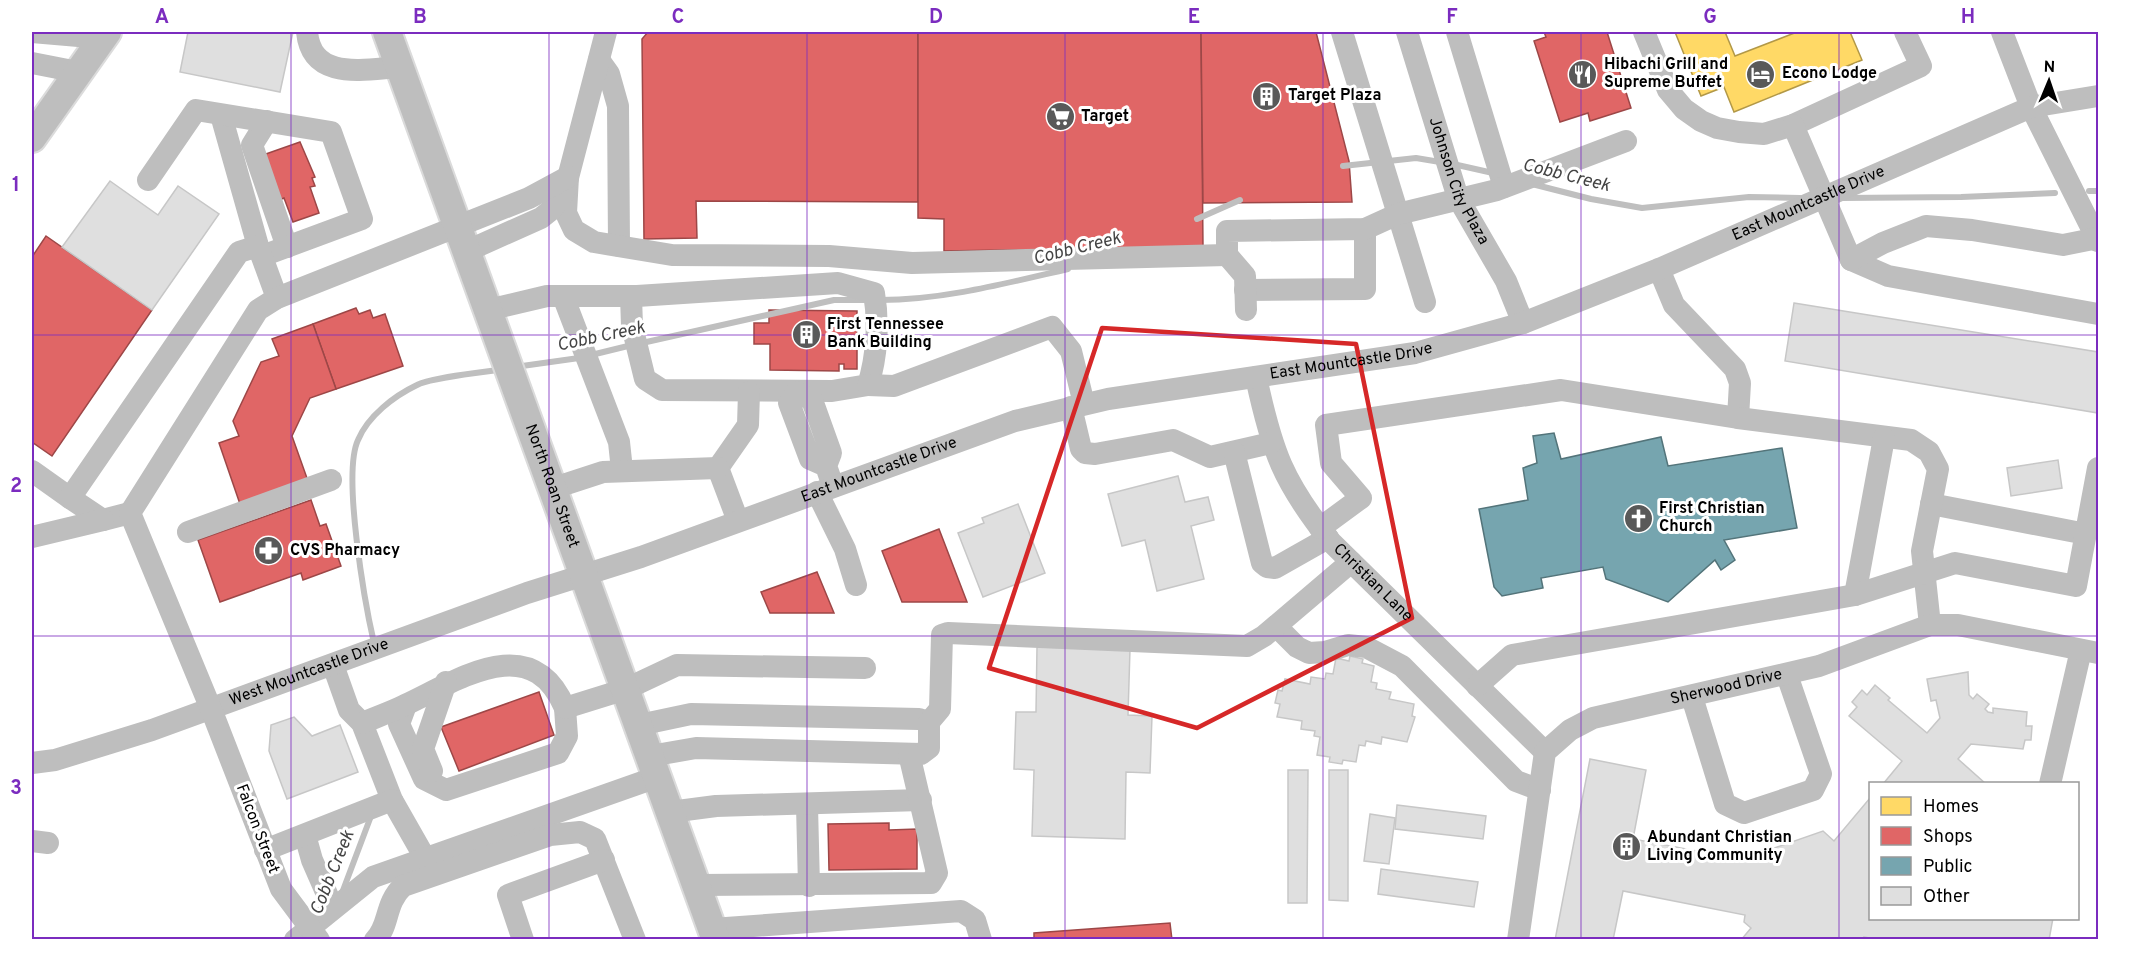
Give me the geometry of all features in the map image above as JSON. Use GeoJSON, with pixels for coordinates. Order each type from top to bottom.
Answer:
{"type":"FeatureCollection","features":[{"type":"Feature","properties":{"kind":"main road","name":"North Roan Street"},"geometry":{"type":"LineString","coordinates":[[387,32],[586,575],[653,766],[699,885],[714,934]]}},
{"type":"Feature","properties":{"kind":"main road"},"geometry":{"type":"LineString","coordinates":[[32,138],[105,35]]}},
{"type":"Feature","properties":{"kind":"street"},"geometry":{"type":"LineString","coordinates":[[32,32],[105,35]]}},
{"type":"Feature","properties":{"kind":"street"},"geometry":{"type":"LineString","coordinates":[[307,32],[308,41],[315,55],[337,70],[400,67]]}},
{"type":"Feature","properties":{"kind":"street"},"geometry":{"type":"LineString","coordinates":[[467,251],[546,214],[564,193],[606,32]]}},
{"type":"Feature","properties":{"kind":"street"},"geometry":{"type":"LineString","coordinates":[[1342,32],[1425,302]]}},
{"type":"Feature","properties":{"kind":"street","name":"Johnson City Plaza"},"geometry":{"type":"LineString","coordinates":[[1407,32],[1458,198],[1506,280],[1523,323]]}},
{"type":"Feature","properties":{"kind":"street"},"geometry":{"type":"LineString","coordinates":[[1457,32],[1504,187]]}},
{"type":"Feature","properties":{"kind":"street"},"geometry":{"type":"LineString","coordinates":[[1644,32],[1668,90],[1684,109],[1701,122],[1717,128],[1764,134],[1793,125],[1921,66],[1905,32]]}},
{"type":"Feature","properties":{"kind":"street"},"geometry":{"type":"LineString","coordinates":[[1851,260],[1883,243],[1926,226],[1972,230],[2063,245],[2098,239],[2081,210],[2031,107],[2002,32]]}},
{"type":"Feature","properties":{"kind":"street"},"geometry":{"type":"LineString","coordinates":[[599,60],[612,81],[618,106],[620,246]]}},
{"type":"Feature","properties":{"kind":"street"},"geometry":{"type":"LineString","coordinates":[[32,63],[78,72]]}},
{"type":"Feature","properties":{"kind":"street","name":"East Mountcastle Drive"},"geometry":{"type":"LineString","coordinates":[[586,575],[738,521],[826,481],[1015,421],[1077,406],[1415,353],[1523,323],[1659,269],[2031,107],[2098,96]]}},
{"type":"Feature","properties":{"kind":"street"},"geometry":{"type":"LineString","coordinates":[[70,498],[239,252],[287,247],[362,219],[331,132],[196,110],[148,180]]}},
{"type":"Feature","properties":{"kind":"street"},"geometry":{"type":"LineString","coordinates":[[221,115],[260,251],[278,298]]}},
{"type":"Feature","properties":{"kind":"street"},"geometry":{"type":"LineString","coordinates":[[267,121],[252,144],[287,247]]}},
{"type":"Feature","properties":{"kind":"street"},"geometry":{"type":"LineString","coordinates":[[1793,125],[1851,260],[1888,276],[2098,314]]}},
{"type":"Feature","properties":{"kind":"street"},"geometry":{"type":"LineString","coordinates":[[1365,229],[1365,289],[1246,300],[1245,276],[1227,255],[1227,231],[1365,229],[1398,214],[1504,187],[1626,141]]}},
{"type":"Feature","properties":{"kind":"street"},"geometry":{"type":"LineString","coordinates":[[32,537],[130,513],[258,310],[278,298],[529,198],[568,177]]}},
{"type":"Feature","properties":{"kind":"street"},"geometry":{"type":"LineString","coordinates":[[568,177],[566,213],[574,230],[594,242],[672,255],[829,256],[912,263],[1227,255]]}},
{"type":"Feature","properties":{"kind":"street"},"geometry":{"type":"LineString","coordinates":[[672,255],[672,294]]}},
{"type":"Feature","properties":{"kind":"street"},"geometry":{"type":"LineString","coordinates":[[1659,269],[1674,305],[1735,369],[1740,382],[1738,418]]}},
{"type":"Feature","properties":{"kind":"street"},"geometry":{"type":"LineString","coordinates":[[489,310],[547,296],[631,296],[838,283],[874,293],[876,308],[874,367],[868,385]]}},
{"type":"Feature","properties":{"kind":"street"},"geometry":{"type":"LineString","coordinates":[[563,296],[619,442],[622,470]]}},
{"type":"Feature","properties":{"kind":"street"},"geometry":{"type":"LineString","coordinates":[[631,296],[632,326],[645,379],[662,390],[832,392],[868,385],[894,386],[1052,327],[1071,351],[1081,448],[1085,453],[1095,454],[1173,440],[1189,445],[1209,457],[1271,443]]}},
{"type":"Feature","properties":{"kind":"street","name":"Christian Lane"},"geometry":{"type":"LineString","coordinates":[[1256,378],[1271,443],[1291,489],[1324,533],[1545,752]]}},
{"type":"Feature","properties":{"kind":"street"},"geometry":{"type":"LineString","coordinates":[[1234,452],[1262,563],[1267,567],[1275,568],[1324,533],[1361,498],[1330,463],[1326,425],[1561,390],[1738,418],[1911,440],[1929,452],[1938,470],[1922,551],[1930,625]]}},
{"type":"Feature","properties":{"kind":"street"},"geometry":{"type":"LineString","coordinates":[[718,468],[748,425],[749,392]]}},
{"type":"Feature","properties":{"kind":"street"},"geometry":{"type":"LineString","coordinates":[[796,392],[812,400],[831,453],[826,481],[856,585]]}},
{"type":"Feature","properties":{"kind":"street"},"geometry":{"type":"LineString","coordinates":[[1855,595],[1884,438]]}},
{"type":"Feature","properties":{"kind":"street"},"geometry":{"type":"LineString","coordinates":[[554,488],[603,472],[718,468]]}},
{"type":"Feature","properties":{"kind":"street"},"geometry":{"type":"LineString","coordinates":[[718,468],[738,521]]}},
{"type":"Feature","properties":{"kind":"street"},"geometry":{"type":"LineString","coordinates":[[1477,686],[1512,655],[1855,595],[1955,563],[2076,586],[2098,468]]}},
{"type":"Feature","properties":{"kind":"street"},"geometry":{"type":"LineString","coordinates":[[32,471],[103,520]]}},
{"type":"Feature","properties":{"kind":"street"},"geometry":{"type":"LineString","coordinates":[[189,532],[331,480]]}},
{"type":"Feature","properties":{"kind":"street"},"geometry":{"type":"LineString","coordinates":[[1931,504],[2086,534]]}},
{"type":"Feature","properties":{"kind":"street","name":"Falcon Street"},"geometry":{"type":"LineString","coordinates":[[130,513],[211,709],[281,889],[308,936]]}},
{"type":"Feature","properties":{"kind":"street"},"geometry":{"type":"LineString","coordinates":[[308,936],[333,908],[373,877],[696,748],[917,753],[929,748],[929,722],[940,709],[942,634],[1247,645],[1276,626],[1352,562]]}},
{"type":"Feature","properties":{"kind":"street","name":"West Mountcastle Drive"},"geometry":{"type":"LineString","coordinates":[[32,763],[55,760],[211,709],[527,593],[586,575]]}},
{"type":"Feature","properties":{"kind":"street","name":"Sherwood Drive"},"geometry":{"type":"LineString","coordinates":[[1545,752],[1570,730],[1593,718],[1787,675],[1819,666],[1930,625],[1958,625],[2090,651]]}},
{"type":"Feature","properties":{"kind":"street"},"geometry":{"type":"LineString","coordinates":[[1276,626],[1298,647],[1309,653],[1325,652],[1348,645],[1366,647],[1402,666],[1516,781],[1540,790]]}},
{"type":"Feature","properties":{"kind":"street"},"geometry":{"type":"LineString","coordinates":[[1402,666],[1429,639]]}},
{"type":"Feature","properties":{"kind":"street"},"geometry":{"type":"LineString","coordinates":[[2050,782],[2090,651]]}},
{"type":"Feature","properties":{"kind":"street"},"geometry":{"type":"LineString","coordinates":[[362,723],[405,705],[446,682],[505,664],[535,673],[556,688],[565,708],[567,736],[558,753],[446,790],[424,779],[399,724],[405,705]]}},
{"type":"Feature","properties":{"kind":"street"},"geometry":{"type":"LineString","coordinates":[[333,665],[349,710],[362,723],[392,800],[425,858]]}},
{"type":"Feature","properties":{"kind":"street"},"geometry":{"type":"LineString","coordinates":[[565,708],[626,689],[677,665],[865,668]]}},
{"type":"Feature","properties":{"kind":"street"},"geometry":{"type":"LineString","coordinates":[[1692,697],[1725,804],[1744,813],[1813,790],[1821,774],[1787,675]]}},
{"type":"Feature","properties":{"kind":"street"},"geometry":{"type":"LineString","coordinates":[[446,682],[423,749],[430,770],[449,780],[567,736]]}},
{"type":"Feature","properties":{"kind":"street"},"geometry":{"type":"LineString","coordinates":[[639,725],[691,714],[919,719],[929,722]]}},
{"type":"Feature","properties":{"kind":"street"},"geometry":{"type":"LineString","coordinates":[[1518,939],[1545,752]]}},
{"type":"Feature","properties":{"kind":"street"},"geometry":{"type":"LineString","coordinates":[[699,885],[809,886],[931,883],[937,873],[921,800],[917,753]]}},
{"type":"Feature","properties":{"kind":"street"},"geometry":{"type":"LineString","coordinates":[[266,850],[392,800]]}},
{"type":"Feature","properties":{"kind":"street"},"geometry":{"type":"LineString","coordinates":[[670,812],[716,806],[807,806],[921,800]]}},
{"type":"Feature","properties":{"kind":"street"},"geometry":{"type":"LineString","coordinates":[[807,806],[809,886]]}},
{"type":"Feature","properties":{"kind":"street"},"geometry":{"type":"LineString","coordinates":[[381,938],[388,906],[403,886],[550,835],[580,832],[595,838],[634,939]]}},
{"type":"Feature","properties":{"kind":"street"},"geometry":{"type":"LineString","coordinates":[[305,835],[312,860],[333,908]]}},
{"type":"Feature","properties":{"kind":"street"},"geometry":{"type":"LineString","coordinates":[[523,939],[508,895],[604,860]]}},
{"type":"Feature","properties":{"kind":"street"},"geometry":{"type":"LineString","coordinates":[[714,934],[961,911],[975,920],[981,939]]}},
{"type":"Feature","properties":{"kind":"highlighted area"},"geometry":{"type":"Polygon","coordinates":[[[1102,328],[1356,344],[1412,618],[1197,728],[989,668],[1102,328]]]}},
{"type":"Feature","properties":{"kind":"building: Homes","name":"Econo Lodge"},"geometry":{"type":"Polygon","coordinates":[[[1675,32],[1725,32],[1735,56],[1797,32],[1850,32],[1862,60],[1734,112],[1724,87],[1701,96],[1675,32]]]}},
{"type":"Feature","properties":{"kind":"building: Shops"},"geometry":{"type":"Polygon","coordinates":[[[648,32],[918,32],[918,202],[696,201],[697,238],[644,239],[642,39],[648,32]]]}},
{"type":"Feature","properties":{"kind":"building: Shops","name":"Target"},"geometry":{"type":"Polygon","coordinates":[[[918,32],[1201,32],[1203,247],[944,251],[944,219],[918,218],[918,32]]]}},
{"type":"Feature","properties":{"kind":"building: Shops","name":"Target Plaza"},"geometry":{"type":"Polygon","coordinates":[[[1201,32],[1316,32],[1349,161],[1352,202],[1203,203],[1201,32]]]}},
{"type":"Feature","properties":{"kind":"building: Shops","name":"Hibachi Grill and Supreme Buffet"},"geometry":{"type":"Polygon","coordinates":[[[1544,32],[1607,32],[1631,108],[1590,121],[1588,113],[1560,122],[1534,41],[1546,37],[1544,32]]]}},
{"type":"Feature","properties":{"kind":"building: Shops"},"geometry":{"type":"Polygon","coordinates":[[[300,142],[315,177],[312,178],[315,186],[310,187],[319,213],[293,222],[284,198],[279,200],[263,155],[300,142]]]}},
{"type":"Feature","properties":{"kind":"building: Shops"},"geometry":{"type":"Polygon","coordinates":[[[46,236],[152,310],[52,456],[32,442],[32,257],[46,236]]]}},
{"type":"Feature","properties":{"kind":"building: Shops"},"geometry":{"type":"Polygon","coordinates":[[[356,308],[359,314],[370,310],[373,318],[385,314],[403,366],[336,389],[313,324],[356,308]]]}},
{"type":"Feature","properties":{"kind":"building: Shops","name":"First Tennessee Bank Building"},"geometry":{"type":"Polygon","coordinates":[[[769,310],[857,311],[857,369],[844,369],[844,364],[839,364],[839,371],[770,370],[770,344],[754,344],[754,323],[769,323],[769,310]]]}},
{"type":"Feature","properties":{"kind":"building: Shops"},"geometry":{"type":"Polygon","coordinates":[[[313,324],[336,389],[310,398],[292,436],[308,481],[240,504],[219,443],[239,436],[233,421],[261,362],[279,356],[272,339],[313,324]]]}},
{"type":"Feature","properties":{"kind":"building: Shops","name":"CVS Pharmacy"},"geometry":{"type":"Polygon","coordinates":[[[311,500],[320,526],[326,524],[341,566],[303,580],[301,573],[220,602],[198,540],[311,500]]]}},
{"type":"Feature","properties":{"kind":"building: Shops"},"geometry":{"type":"Polygon","coordinates":[[[939,529],[967,602],[902,602],[882,551],[939,529]]]}},
{"type":"Feature","properties":{"kind":"building: Shops"},"geometry":{"type":"Polygon","coordinates":[[[817,572],[834,613],[770,613],[761,592],[817,572]]]}},
{"type":"Feature","properties":{"kind":"building: Shops"},"geometry":{"type":"Polygon","coordinates":[[[539,692],[554,735],[459,771],[441,727],[539,692]]]}},
{"type":"Feature","properties":{"kind":"building: Shops"},"geometry":{"type":"Polygon","coordinates":[[[889,823],[889,830],[917,829],[917,869],[829,870],[828,824],[889,823]]]}},
{"type":"Feature","properties":{"kind":"building: Shops"},"geometry":{"type":"Polygon","coordinates":[[[1170,923],[1172,940],[1034,940],[1034,933],[1170,923]]]}},
{"type":"Feature","properties":{"kind":"building: Public","name":"First Christian Church"},"geometry":{"type":"Polygon","coordinates":[[[1554,433],[1561,459],[1661,437],[1668,466],[1782,448],[1797,528],[1724,540],[1735,560],[1721,570],[1715,560],[1668,602],[1606,579],[1603,567],[1541,578],[1543,588],[1502,596],[1494,587],[1479,509],[1528,500],[1523,468],[1537,463],[1533,436],[1554,433]]]}},
{"type":"Feature","properties":{"kind":"building: Other"},"geometry":{"type":"Polygon","coordinates":[[[188,32],[293,32],[280,92],[180,72],[188,32]]]}},
{"type":"Feature","properties":{"kind":"building: Other"},"geometry":{"type":"Polygon","coordinates":[[[110,181],[158,215],[178,186],[219,214],[152,310],[62,247],[110,181]]]}},
{"type":"Feature","properties":{"kind":"building: Other"},"geometry":{"type":"Polygon","coordinates":[[[1794,303],[2098,352],[2098,413],[1785,361],[1794,303]]]}},
{"type":"Feature","properties":{"kind":"building: Other"},"geometry":{"type":"Polygon","coordinates":[[[2058,460],[2062,488],[2011,496],[2007,468],[2058,460]]]}},
{"type":"Feature","properties":{"kind":"building: Other"},"geometry":{"type":"Polygon","coordinates":[[[1178,476],[1185,502],[1208,497],[1214,520],[1191,526],[1204,579],[1157,591],[1145,540],[1122,546],[1108,494],[1178,476]]]}},
{"type":"Feature","properties":{"kind":"building: Other"},"geometry":{"type":"Polygon","coordinates":[[[1018,504],[1045,573],[983,597],[958,533],[984,523],[982,518],[1018,504]]]}},
{"type":"Feature","properties":{"kind":"building: Other"},"geometry":{"type":"Polygon","coordinates":[[[1037,647],[1130,649],[1128,715],[1152,716],[1150,773],[1126,772],[1125,839],[1032,836],[1034,770],[1014,769],[1016,712],[1036,712],[1037,647]]]}},
{"type":"Feature","properties":{"kind":"building: Other"},"geometry":{"type":"Polygon","coordinates":[[[1350,656],[1363,659],[1362,663],[1374,666],[1371,682],[1377,683],[1376,689],[1391,692],[1389,699],[1414,704],[1412,716],[1415,717],[1407,742],[1382,737],[1381,744],[1366,741],[1365,746],[1359,745],[1356,762],[1343,760],[1342,764],[1329,762],[1330,757],[1317,755],[1320,737],[1314,736],[1315,731],[1301,729],[1302,721],[1277,717],[1280,704],[1275,703],[1278,690],[1282,691],[1285,679],[1310,684],[1311,677],[1325,679],[1326,673],[1333,674],[1336,658],[1349,661],[1350,656]]]}},
{"type":"Feature","properties":{"kind":"building: Other"},"geometry":{"type":"Polygon","coordinates":[[[1968,672],[1969,695],[1973,699],[1977,694],[1989,704],[1985,709],[1988,712],[1993,713],[1993,708],[2027,712],[2026,726],[2032,726],[2031,740],[2025,740],[2023,749],[1971,744],[1958,759],[1984,782],[1885,782],[1902,761],[1849,716],[1857,707],[1852,702],[1862,690],[1867,695],[1875,685],[1890,698],[1888,700],[1927,733],[1940,718],[1936,700],[1931,701],[1927,679],[1968,672]]]}},
{"type":"Feature","properties":{"kind":"building: Other"},"geometry":{"type":"Polygon","coordinates":[[[294,717],[312,736],[340,725],[358,772],[287,799],[269,751],[271,725],[294,717]]]}},
{"type":"Feature","properties":{"kind":"building: Other","name":"Abundant Christian Living Community"},"geometry":{"type":"Polygon","coordinates":[[[1590,759],[1646,770],[1633,839],[1755,862],[1757,854],[1823,831],[1834,841],[1869,799],[1869,920],[2053,920],[2049,940],[1879,940],[1864,937],[1864,940],[1741,940],[1751,928],[1744,922],[1745,915],[1623,891],[1613,940],[1555,940],[1590,759]]]}},
{"type":"Feature","properties":{"kind":"building: Other"},"geometry":{"type":"Polygon","coordinates":[[[1288,770],[1308,770],[1307,903],[1288,903],[1288,770]]]}},
{"type":"Feature","properties":{"kind":"building: Other"},"geometry":{"type":"Polygon","coordinates":[[[1329,770],[1348,770],[1348,901],[1329,900],[1329,770]]]}},
{"type":"Feature","properties":{"kind":"building: Other"},"geometry":{"type":"Polygon","coordinates":[[[1397,805],[1486,816],[1483,839],[1395,829],[1397,805]]]}},
{"type":"Feature","properties":{"kind":"building: Other"},"geometry":{"type":"Polygon","coordinates":[[[1370,814],[1395,818],[1389,864],[1364,861],[1370,814]]]}},
{"type":"Feature","properties":{"kind":"building: Other"},"geometry":{"type":"Polygon","coordinates":[[[1381,869],[1478,882],[1474,907],[1378,894],[1381,869]]]}},
{"type":"Feature","properties":{"kind":"waterway","name":"Cobb Creek"},"geometry":{"type":"LineString","coordinates":[[1343,166],[1416,158],[1440,162]]}},
{"type":"Feature","properties":{"kind":"waterway","name":"Cobb Creek"},"geometry":{"type":"LineString","coordinates":[[1453,164],[1493,173]]}},
{"type":"Feature","properties":{"kind":"waterway","name":"Cobb Creek"},"geometry":{"type":"LineString","coordinates":[[1532,184],[1591,199],[1642,208],[1749,197],[1800,198]]}},
{"type":"Feature","properties":{"kind":"waterway","name":"Cobb Creek"},"geometry":{"type":"LineString","coordinates":[[2089,191],[2098,191]]}},
{"type":"Feature","properties":{"kind":"waterway","name":"Cobb Creek"},"geometry":{"type":"LineString","coordinates":[[1843,198],[2055,193]]}},
{"type":"Feature","properties":{"kind":"waterway","name":"Cobb Creek"},"geometry":{"type":"LineString","coordinates":[[1197,219],[1240,200]]}},
{"type":"Feature","properties":{"kind":"waterway","name":"Cobb Creek"},"geometry":{"type":"LineString","coordinates":[[880,300],[951,294],[1068,269]]}},
{"type":"Feature","properties":{"kind":"waterway","name":"Cobb Creek"},"geometry":{"type":"LineString","coordinates":[[642,343],[834,300],[864,300]]}},
{"type":"Feature","properties":{"kind":"waterway","name":"Cobb Creek"},"geometry":{"type":"LineString","coordinates":[[515,367],[579,358],[632,345]]}},
{"type":"Feature","properties":{"kind":"waterway","name":"Cobb Creek"},"geometry":{"type":"LineString","coordinates":[[374,643],[361,571],[352,481],[354,457],[362,431],[383,408],[399,395],[417,385],[445,377],[502,369]]}},
{"type":"Feature","properties":{"kind":"waterway","name":"Cobb Creek"},"geometry":{"type":"LineString","coordinates":[[342,893],[371,816]]}},
{"type":"Feature","properties":{"kind":"place","name":"Hibachi Grill and Supreme Buffet"},"geometry":{"type":"Point","coordinates":[1583,74]}},
{"type":"Feature","properties":{"kind":"place","name":"Econo Lodge"},"geometry":{"type":"Point","coordinates":[1761,74]}},
{"type":"Feature","properties":{"kind":"place","name":"Target Plaza"},"geometry":{"type":"Point","coordinates":[1267,96]}},
{"type":"Feature","properties":{"kind":"place","name":"Target"},"geometry":{"type":"Point","coordinates":[1060,117]}},
{"type":"Feature","properties":{"kind":"place","name":"First Tennessee Bank Building"},"geometry":{"type":"Point","coordinates":[806,334]}},
{"type":"Feature","properties":{"kind":"place","name":"First Christian Church"},"geometry":{"type":"Point","coordinates":[1638,518]}},
{"type":"Feature","properties":{"kind":"place","name":"CVS Pharmacy"},"geometry":{"type":"Point","coordinates":[269,551]}},
{"type":"Feature","properties":{"kind":"place","name":"Abundant Christian Living Community"},"geometry":{"type":"Point","coordinates":[1626,847]}}]}
